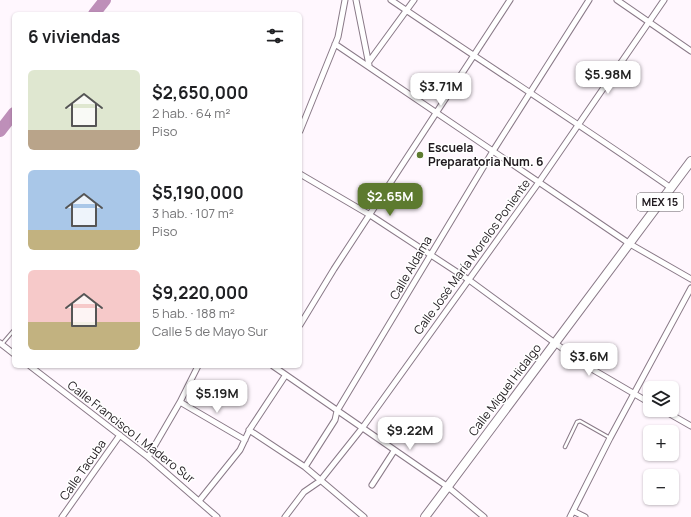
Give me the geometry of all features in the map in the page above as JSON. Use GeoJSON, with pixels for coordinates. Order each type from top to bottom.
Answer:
{"type":"FeatureCollection","features":[{"type":"Feature","properties":{"kind":"main road","name":"Calle Miguel Hidalgo"},"geometry":{"type":"LineString","coordinates":[[425,517],[691,161]]}},
{"type":"Feature","properties":{"kind":"street"},"geometry":{"type":"LineString","coordinates":[[302,126],[335,44],[346,0]]}},
{"type":"Feature","properties":{"kind":"street"},"geometry":{"type":"LineString","coordinates":[[356,0],[369,65]]}},
{"type":"Feature","properties":{"kind":"street"},"geometry":{"type":"LineString","coordinates":[[391,0],[473,57],[578,123],[671,188]]}},
{"type":"Feature","properties":{"kind":"street"},"geometry":{"type":"LineString","coordinates":[[369,65],[414,0]]}},
{"type":"Feature","properties":{"kind":"street"},"geometry":{"type":"LineString","coordinates":[[302,322],[334,269],[510,0]]}},
{"type":"Feature","properties":{"kind":"street","name":"Calle Aldama"},"geometry":{"type":"LineString","coordinates":[[305,467],[335,420],[338,411],[430,254],[493,151],[589,0]]}},
{"type":"Feature","properties":{"kind":"street"},"geometry":{"type":"LineString","coordinates":[[617,0],[648,23],[691,51]]}},
{"type":"Feature","properties":{"kind":"street","name":"Calle José María Morelos Poniente"},"geometry":{"type":"LineString","coordinates":[[285,517],[304,492],[320,481],[363,427],[539,182],[578,123],[664,0]]}},
{"type":"Feature","properties":{"kind":"street"},"geometry":{"type":"LineString","coordinates":[[335,44],[369,65],[435,113],[630,244],[691,279]]}},
{"type":"Feature","properties":{"kind":"street"},"geometry":{"type":"LineString","coordinates":[[302,175],[370,215],[430,254],[556,342],[585,365],[643,399]]}},
{"type":"Feature","properties":{"kind":"street"},"geometry":{"type":"LineString","coordinates":[[570,517],[610,438],[691,288]]}},
{"type":"Feature","properties":{"kind":"street"},"geometry":{"type":"LineString","coordinates":[[1,344],[12,352]]}},
{"type":"Feature","properties":{"kind":"street","name":"Calle Francisco I. Madero Sur"},"geometry":{"type":"LineString","coordinates":[[35,368],[148,457],[217,517]]}},
{"type":"Feature","properties":{"kind":"street"},"geometry":{"type":"LineString","coordinates":[[148,457],[180,402],[197,368]]}},
{"type":"Feature","properties":{"kind":"street"},"geometry":{"type":"LineString","coordinates":[[276,368],[285,376],[363,427],[394,451],[448,487],[484,517]]}},
{"type":"Feature","properties":{"kind":"street"},"geometry":{"type":"LineString","coordinates":[[199,500],[240,450],[249,430],[285,376]]}},
{"type":"Feature","properties":{"kind":"street"},"geometry":{"type":"LineString","coordinates":[[180,402],[245,440]]}},
{"type":"Feature","properties":{"kind":"street"},"geometry":{"type":"LineString","coordinates":[[675,417],[691,426]]}},
{"type":"Feature","properties":{"kind":"street"},"geometry":{"type":"LineString","coordinates":[[249,430],[305,467],[364,517]]}},
{"type":"Feature","properties":{"kind":"street","name":"Calle Tacuba"},"geometry":{"type":"LineString","coordinates":[[62,517],[120,435]]}},
{"type":"Feature","properties":{"kind":"street"},"geometry":{"type":"LineString","coordinates":[[372,485],[394,451]]}},
{"type":"Feature","properties":{"kind":"street"},"geometry":{"type":"LineString","coordinates":[[573,511],[585,517]]}},
{"type":"Feature","properties":{"kind":"lane"},"geometry":{"type":"LineString","coordinates":[[1,344],[12,332]]}},
{"type":"Feature","properties":{"kind":"lane"},"geometry":{"type":"LineString","coordinates":[[565,447],[577,422],[580,421],[610,438]]}},
{"type":"Feature","properties":{"kind":"waterway"},"geometry":{"type":"LineString","coordinates":[[96,12],[105,0]]}},
{"type":"Feature","properties":{"kind":"waterway"},"geometry":{"type":"LineString","coordinates":[[0,131],[12,116]]}},
{"type":"Feature","properties":{"kind":"place","name":"Escuela Preparatoria Num. 6"},"geometry":{"type":"Point","coordinates":[420,155]}}]}
